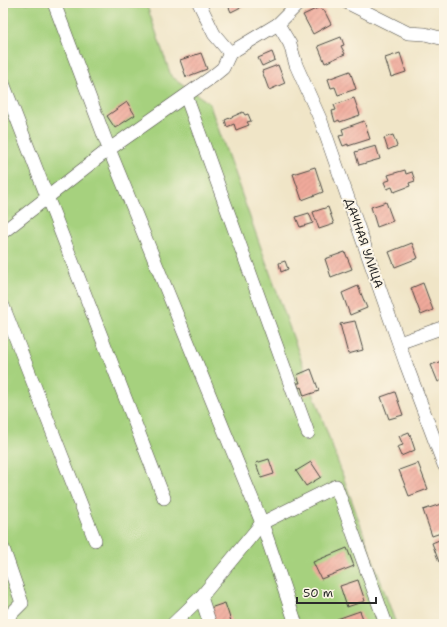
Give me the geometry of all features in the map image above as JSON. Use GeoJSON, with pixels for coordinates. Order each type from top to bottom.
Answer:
{"type":"FeatureCollection","features":[{"type":"Feature","properties":{"kind":"street"},"geometry":{"type":"LineString","coordinates":[[54,3],[110,148],[262,523],[296,624]]}},
{"type":"Feature","properties":{"kind":"street"},"geometry":{"type":"LineString","coordinates":[[199,3],[214,34],[230,53]]}},
{"type":"Feature","properties":{"kind":"street"},"geometry":{"type":"LineString","coordinates":[[3,232],[110,148],[212,77],[223,68],[230,53],[278,24],[299,3]]}},
{"type":"Feature","properties":{"kind":"street"},"geometry":{"type":"LineString","coordinates":[[348,3],[408,34],[425,34],[444,39]]}},
{"type":"Feature","properties":{"kind":"street","name":"ДАЧНАЯ УЛИЦА"},"geometry":{"type":"LineString","coordinates":[[278,24],[290,44],[296,65],[321,121],[399,343],[444,465]]}},
{"type":"Feature","properties":{"kind":"street"},"geometry":{"type":"LineString","coordinates":[[3,83],[164,498]]}},
{"type":"Feature","properties":{"kind":"street"},"geometry":{"type":"LineString","coordinates":[[186,96],[308,433]]}},
{"type":"Feature","properties":{"kind":"street"},"geometry":{"type":"LineString","coordinates":[[3,306],[95,540]]}},
{"type":"Feature","properties":{"kind":"street"},"geometry":{"type":"LineString","coordinates":[[399,343],[444,327]]}},
{"type":"Feature","properties":{"kind":"street"},"geometry":{"type":"LineString","coordinates":[[173,624],[201,597],[262,523],[336,486],[386,624]]}},
{"type":"Feature","properties":{"kind":"street"},"geometry":{"type":"LineString","coordinates":[[3,548],[22,603],[3,622]]}},
{"type":"Feature","properties":{"kind":"street"},"geometry":{"type":"LineString","coordinates":[[201,597],[210,624]]}},
{"type":"Feature","properties":{"kind":"green space"},"geometry":{"type":"Polygon","coordinates":[[[3,3],[146,3],[171,76],[209,103],[396,624],[3,624],[3,3]]]}},
{"type":"Feature","properties":{"kind":"building"},"geometry":{"type":"Polygon","coordinates":[[[227,3],[249,3],[231,12],[227,3]]]}},
{"type":"Feature","properties":{"kind":"building"},"geometry":{"type":"Polygon","coordinates":[[[320,7],[322,11],[324,10],[331,24],[313,34],[303,15],[320,7]]]}},
{"type":"Feature","properties":{"kind":"building"},"geometry":{"type":"Polygon","coordinates":[[[341,37],[344,45],[341,46],[345,54],[325,63],[318,46],[341,37]]]}},
{"type":"Feature","properties":{"kind":"building"},"geometry":{"type":"Polygon","coordinates":[[[272,52],[275,60],[262,66],[258,58],[272,52]]]}},
{"type":"Feature","properties":{"kind":"building"},"geometry":{"type":"Polygon","coordinates":[[[201,53],[207,69],[186,77],[180,60],[201,53]]]}},
{"type":"Feature","properties":{"kind":"building"},"geometry":{"type":"Polygon","coordinates":[[[400,53],[406,72],[391,77],[385,58],[400,53]]]}},
{"type":"Feature","properties":{"kind":"building"},"geometry":{"type":"Polygon","coordinates":[[[278,65],[285,83],[269,90],[262,71],[278,65]]]}},
{"type":"Feature","properties":{"kind":"building"},"geometry":{"type":"Polygon","coordinates":[[[350,71],[356,89],[338,95],[335,87],[331,88],[328,79],[350,71]]]}},
{"type":"Feature","properties":{"kind":"building"},"geometry":{"type":"Polygon","coordinates":[[[354,98],[360,115],[340,122],[339,120],[335,122],[332,111],[336,110],[334,105],[354,98]]]}},
{"type":"Feature","properties":{"kind":"building"},"geometry":{"type":"Polygon","coordinates":[[[127,102],[135,115],[115,128],[107,116],[127,102]]]}},
{"type":"Feature","properties":{"kind":"building"},"geometry":{"type":"Polygon","coordinates":[[[243,112],[245,115],[248,114],[251,121],[247,122],[249,125],[236,130],[234,124],[227,127],[225,120],[243,112]]]}},
{"type":"Feature","properties":{"kind":"building"},"geometry":{"type":"Polygon","coordinates":[[[364,121],[370,139],[348,146],[348,144],[343,146],[339,136],[344,135],[342,129],[364,121]]]}},
{"type":"Feature","properties":{"kind":"building"},"geometry":{"type":"Polygon","coordinates":[[[393,135],[397,146],[388,150],[384,138],[393,135]]]}},
{"type":"Feature","properties":{"kind":"building"},"geometry":{"type":"Polygon","coordinates":[[[376,146],[380,159],[359,165],[355,152],[376,146]]]}},
{"type":"Feature","properties":{"kind":"building"},"geometry":{"type":"Polygon","coordinates":[[[315,167],[323,192],[302,200],[293,174],[315,167]]]}},
{"type":"Feature","properties":{"kind":"building"},"geometry":{"type":"Polygon","coordinates":[[[405,170],[406,174],[412,172],[415,181],[409,183],[410,186],[394,192],[392,187],[387,189],[384,182],[390,180],[388,175],[405,170]]]}},
{"type":"Feature","properties":{"kind":"building"},"geometry":{"type":"Polygon","coordinates":[[[386,202],[393,221],[377,227],[371,207],[386,202]]]}},
{"type":"Feature","properties":{"kind":"building"},"geometry":{"type":"Polygon","coordinates":[[[328,207],[334,224],[319,229],[313,212],[328,207]]]}},
{"type":"Feature","properties":{"kind":"building"},"geometry":{"type":"Polygon","coordinates":[[[309,213],[313,223],[300,227],[296,217],[309,213]]]}},
{"type":"Feature","properties":{"kind":"building"},"geometry":{"type":"Polygon","coordinates":[[[412,243],[418,258],[395,267],[389,252],[412,243]]]}},
{"type":"Feature","properties":{"kind":"building"},"geometry":{"type":"Polygon","coordinates":[[[345,252],[352,269],[331,277],[325,259],[345,252]]]}},
{"type":"Feature","properties":{"kind":"building"},"geometry":{"type":"Polygon","coordinates":[[[285,261],[288,269],[281,272],[279,263],[285,261]]]}},
{"type":"Feature","properties":{"kind":"building"},"geometry":{"type":"Polygon","coordinates":[[[423,283],[433,310],[421,315],[411,288],[423,283]]]}},
{"type":"Feature","properties":{"kind":"building"},"geometry":{"type":"Polygon","coordinates":[[[358,286],[367,308],[350,315],[342,293],[358,286]]]}},
{"type":"Feature","properties":{"kind":"building"},"geometry":{"type":"Polygon","coordinates":[[[355,321],[363,350],[348,354],[340,324],[355,321]]]}},
{"type":"Feature","properties":{"kind":"building"},"geometry":{"type":"Polygon","coordinates":[[[444,360],[444,379],[438,382],[431,365],[444,360]]]}},
{"type":"Feature","properties":{"kind":"building"},"geometry":{"type":"Polygon","coordinates":[[[311,369],[319,391],[304,396],[301,387],[299,388],[297,383],[300,383],[297,375],[311,369]]]}},
{"type":"Feature","properties":{"kind":"building"},"geometry":{"type":"Polygon","coordinates":[[[395,392],[403,415],[389,419],[381,397],[395,392]]]}},
{"type":"Feature","properties":{"kind":"building"},"geometry":{"type":"Polygon","coordinates":[[[409,432],[415,450],[401,456],[397,447],[403,445],[399,436],[409,432]]]}},
{"type":"Feature","properties":{"kind":"building"},"geometry":{"type":"Polygon","coordinates":[[[269,459],[274,474],[261,478],[256,463],[269,459]]]}},
{"type":"Feature","properties":{"kind":"building"},"geometry":{"type":"Polygon","coordinates":[[[311,462],[321,477],[306,486],[296,471],[311,462]]]}},
{"type":"Feature","properties":{"kind":"building"},"geometry":{"type":"Polygon","coordinates":[[[418,463],[428,489],[409,496],[399,470],[418,463]]]}},
{"type":"Feature","properties":{"kind":"building"},"geometry":{"type":"Polygon","coordinates":[[[441,504],[444,513],[444,532],[432,536],[423,510],[441,504]]]}},
{"type":"Feature","properties":{"kind":"building"},"geometry":{"type":"Polygon","coordinates":[[[444,538],[444,560],[439,562],[432,543],[444,538]]]}},
{"type":"Feature","properties":{"kind":"building"},"geometry":{"type":"Polygon","coordinates":[[[347,548],[354,566],[321,579],[313,562],[347,548]]]}},
{"type":"Feature","properties":{"kind":"building"},"geometry":{"type":"Polygon","coordinates":[[[358,580],[365,601],[347,607],[340,586],[358,580]]]}},
{"type":"Feature","properties":{"kind":"building"},"geometry":{"type":"Polygon","coordinates":[[[225,603],[232,624],[212,624],[207,609],[225,603]]]}},
{"type":"Feature","properties":{"kind":"building"},"geometry":{"type":"Polygon","coordinates":[[[360,611],[365,624],[339,624],[337,619],[360,611]]]}}]}
